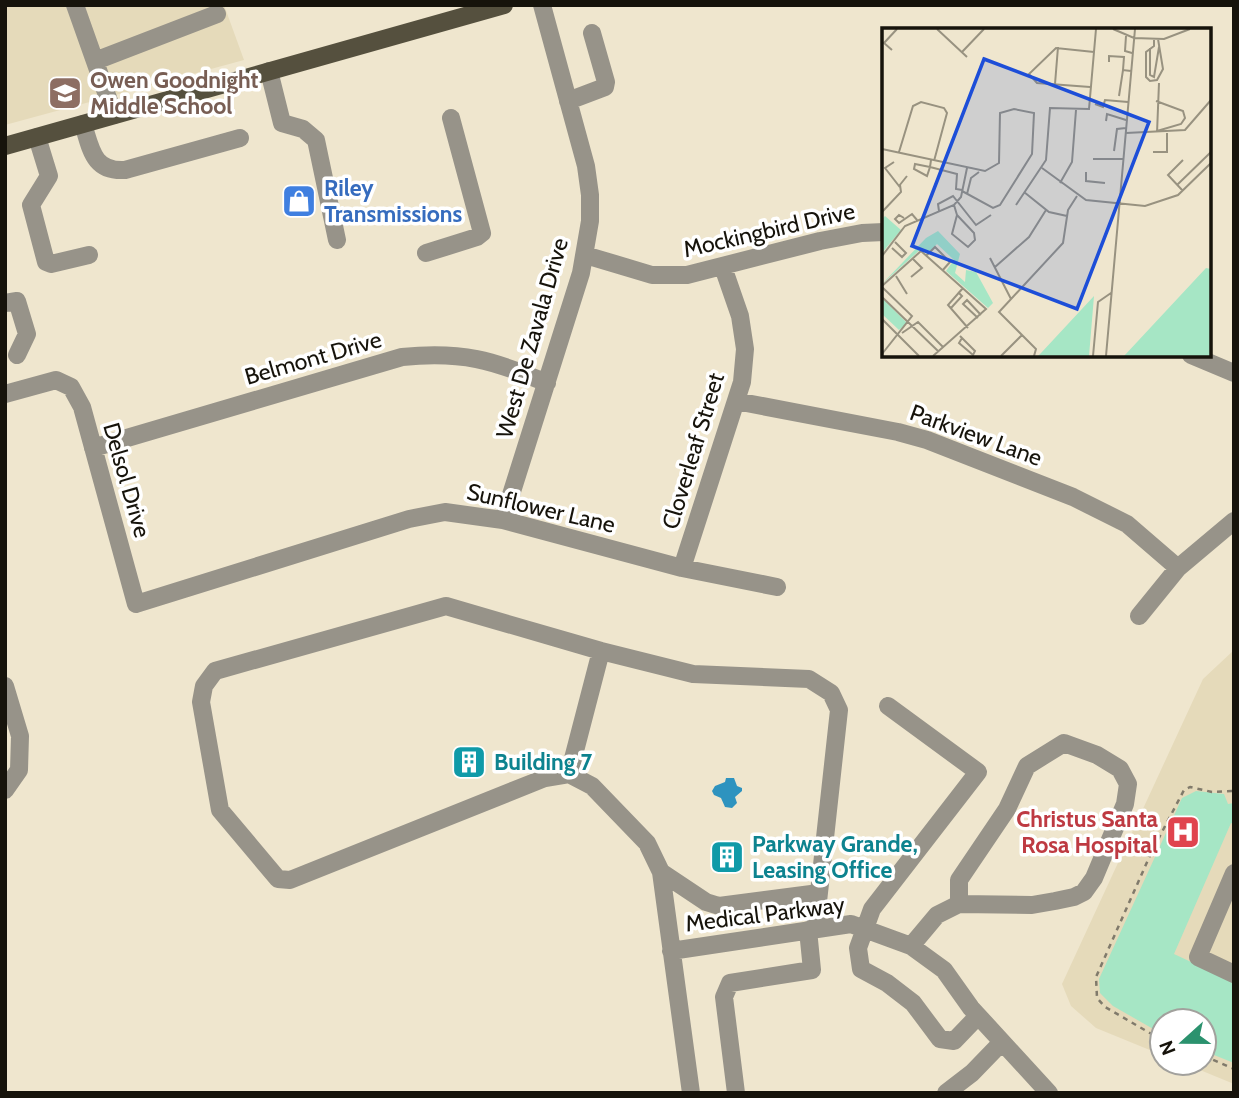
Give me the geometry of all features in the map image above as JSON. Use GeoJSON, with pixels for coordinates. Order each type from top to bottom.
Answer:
{"type":"FeatureCollection","features":[{"type":"Feature","properties":{"kind":"main road"},"geometry":{"type":"LineString","coordinates":[[5,146],[504,5]]}},
{"type":"Feature","properties":{"kind":"street"},"geometry":{"type":"LineString","coordinates":[[75,5],[114,116]]}},
{"type":"Feature","properties":{"kind":"street","name":"West De Zavala Drive"},"geometry":{"type":"LineString","coordinates":[[503,520],[547,383],[584,255],[590,221],[586,166],[542,5]]}},
{"type":"Feature","properties":{"kind":"street"},"geometry":{"type":"LineString","coordinates":[[95,61],[217,14]]}},
{"type":"Feature","properties":{"kind":"street"},"geometry":{"type":"LineString","coordinates":[[568,100],[605,87],[606,82],[592,33]]}},
{"type":"Feature","properties":{"kind":"street"},"geometry":{"type":"LineString","coordinates":[[269,71],[282,122],[303,129],[316,140],[337,240]]}},
{"type":"Feature","properties":{"kind":"street"},"geometry":{"type":"LineString","coordinates":[[426,253],[482,233],[451,118]]}},
{"type":"Feature","properties":{"kind":"street"},"geometry":{"type":"LineString","coordinates":[[83,124],[93,155],[102,166],[113,171],[240,138]]}},
{"type":"Feature","properties":{"kind":"street"},"geometry":{"type":"LineString","coordinates":[[37,137],[49,176],[31,205],[47,262],[51,264],[89,255]]}},
{"type":"Feature","properties":{"kind":"street","name":"Mockingbird Drive"},"geometry":{"type":"LineString","coordinates":[[584,255],[652,275],[687,275],[820,241],[882,232]]}},
{"type":"Feature","properties":{"kind":"street","name":"Cloverleaf Street"},"geometry":{"type":"LineString","coordinates":[[682,568],[742,382],[745,349],[740,316],[723,267]]}},
{"type":"Feature","properties":{"kind":"street"},"geometry":{"type":"LineString","coordinates":[[5,303],[17,300],[27,334],[17,355]]}},
{"type":"Feature","properties":{"kind":"street","name":"Belmont Drive"},"geometry":{"type":"LineString","coordinates":[[93,448],[402,357],[459,355],[506,366],[547,383]]}},
{"type":"Feature","properties":{"kind":"street"},"geometry":{"type":"LineString","coordinates":[[1196,357],[1234,373]]}},
{"type":"Feature","properties":{"kind":"street","name":"Delsol Drive"},"geometry":{"type":"LineString","coordinates":[[5,394],[56,380],[71,387],[82,407],[136,604]]}},
{"type":"Feature","properties":{"kind":"street","name":"Parkview Lane"},"geometry":{"type":"LineString","coordinates":[[736,401],[927,440],[1073,497],[1126,524],[1178,568]]}},
{"type":"Feature","properties":{"kind":"street","name":"Sunflower Lane"},"geometry":{"type":"LineString","coordinates":[[136,604],[408,519],[445,512],[503,520],[682,568],[777,587]]}},
{"type":"Feature","properties":{"kind":"street"},"geometry":{"type":"LineString","coordinates":[[1139,617],[1178,568],[1234,521]]}},
{"type":"Feature","properties":{"kind":"street"},"geometry":{"type":"LineString","coordinates":[[691,1093],[661,872],[647,843],[592,786],[569,774],[545,778],[290,880],[278,879],[220,810],[201,702],[204,687],[215,671],[446,606],[601,651],[693,674],[809,679],[831,693],[839,710],[819,893],[812,930],[812,970],[730,983],[724,996],[736,1093]]}},
{"type":"Feature","properties":{"kind":"street"},"geometry":{"type":"LineString","coordinates":[[569,774],[601,651]]}},
{"type":"Feature","properties":{"kind":"street"},"geometry":{"type":"LineString","coordinates":[[5,686],[20,736],[19,771],[5,790]]}},
{"type":"Feature","properties":{"kind":"street"},"geometry":{"type":"LineString","coordinates":[[888,706],[978,772],[872,909],[858,948],[861,969],[887,983],[913,1003],[940,1039],[954,1041],[978,1016]]}},
{"type":"Feature","properties":{"kind":"street"},"geometry":{"type":"LineString","coordinates":[[911,946],[937,915],[959,904],[1032,905],[1074,897],[1084,892],[1094,878],[1125,804],[1128,784],[1120,769],[1097,755],[1065,743],[1027,766],[1007,809],[959,880],[959,904]]}},
{"type":"Feature","properties":{"kind":"street"},"geometry":{"type":"LineString","coordinates":[[661,872],[706,902],[719,906],[819,893]]}},
{"type":"Feature","properties":{"kind":"street"},"geometry":{"type":"LineString","coordinates":[[1234,873],[1198,957],[1234,974]]}},
{"type":"Feature","properties":{"kind":"street","name":"Medical Parkway"},"geometry":{"type":"LineString","coordinates":[[671,951],[851,924],[911,946],[944,970],[978,1016],[1049,1093]]}},
{"type":"Feature","properties":{"kind":"street"},"geometry":{"type":"LineString","coordinates":[[946,1093],[972,1073],[1002,1042]]}},
{"type":"Feature","properties":{"kind":"path"},"geometry":{"type":"LineString","coordinates":[[1148,1032],[1105,1007],[1097,999],[1096,977],[1152,851],[1184,790],[1190,787],[1212,792],[1234,791]]}},
{"type":"Feature","properties":{"kind":"shaded area","name":"Owen Goodnight Middle School"},"geometry":{"type":"Polygon","coordinates":[[[5,5],[224,5],[244,60],[5,125],[5,5]]]}},
{"type":"Feature","properties":{"kind":"shaded area","name":"Christus Santa Rosa Hospital"},"geometry":{"type":"Polygon","coordinates":[[[1234,650],[1234,1084],[1217,1077],[1218,1007],[1148,1007],[1148,1049],[1096,1028],[1071,1006],[1062,984],[1203,679],[1234,650]]]}},
{"type":"Feature","properties":{"kind":"green space"},"geometry":{"type":"Polygon","coordinates":[[[1196,791],[1224,794],[1228,804],[1234,803],[1234,824],[1231,823],[1174,954],[1234,982],[1234,1063],[1218,1057],[1218,1007],[1148,1007],[1148,1026],[1113,1006],[1100,993],[1099,979],[1182,798],[1196,791]]]}},
{"type":"Feature","properties":{"kind":"water"},"geometry":{"type":"Polygon","coordinates":[[[726,778],[734,778],[737,786],[742,788],[735,797],[737,803],[732,808],[725,807],[721,798],[712,791],[715,786],[725,782],[726,778]]]}},
{"type":"Feature","properties":{"kind":"place","name":"Owen Goodnight Middle School"},"geometry":{"type":"Point","coordinates":[65,93]}},
{"type":"Feature","properties":{"kind":"place","name":"Riley Transmissions"},"geometry":{"type":"Point","coordinates":[299,201]}},
{"type":"Feature","properties":{"kind":"place","name":"Building 7"},"geometry":{"type":"Point","coordinates":[469,762]}},
{"type":"Feature","properties":{"kind":"place","name":"Christus Santa Rosa Hospital"},"geometry":{"type":"Point","coordinates":[1183,832]}},
{"type":"Feature","properties":{"kind":"place","name":"Parkway Grande, Leasing Office"},"geometry":{"type":"Point","coordinates":[727,857]}}]}
